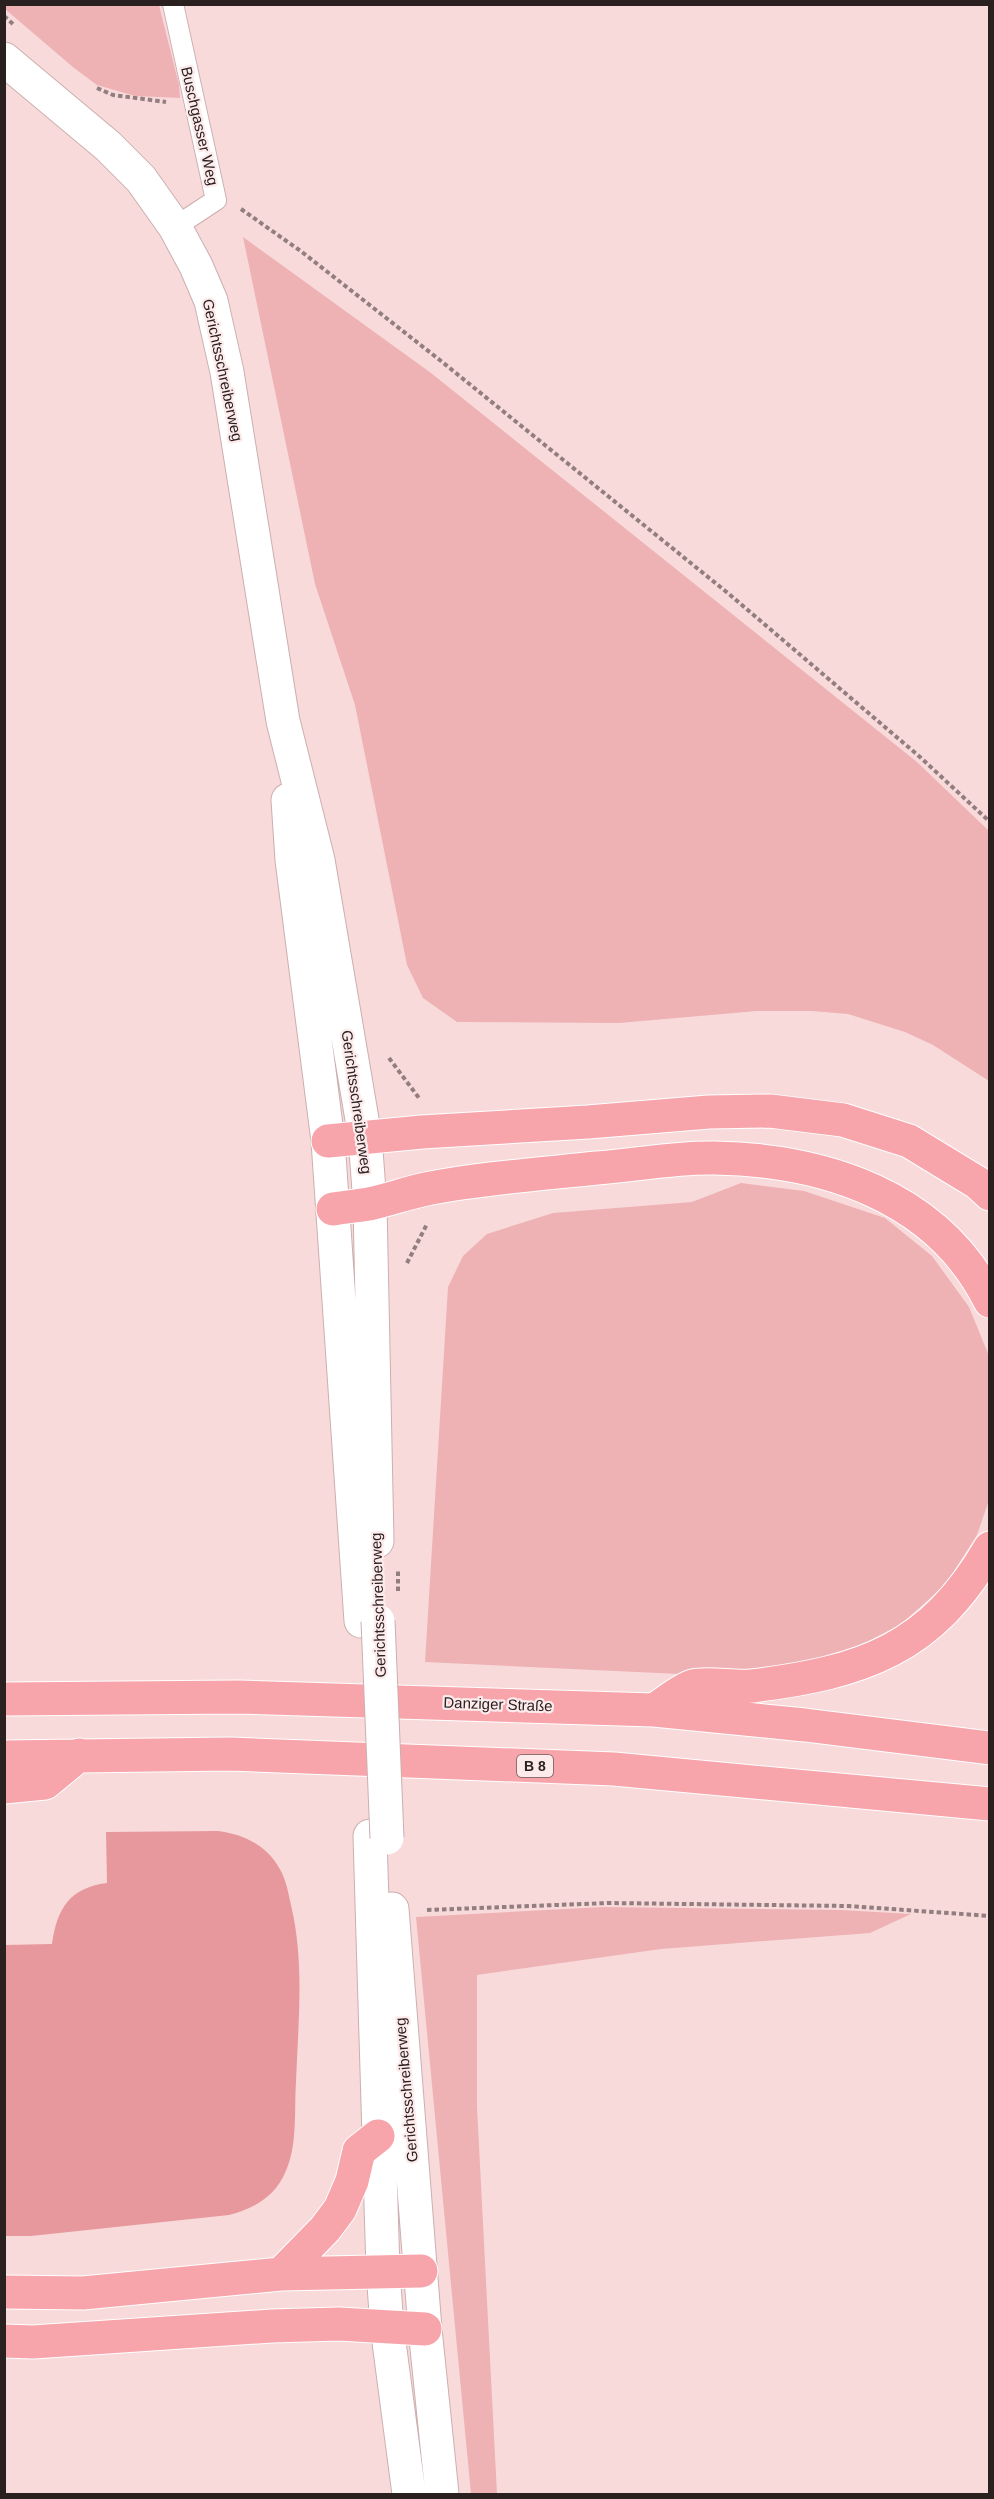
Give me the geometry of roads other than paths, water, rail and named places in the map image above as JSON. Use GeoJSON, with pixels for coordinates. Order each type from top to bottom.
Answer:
{"type":"FeatureCollection","features":[{"type":"Feature","properties":{"kind":"highway"},"geometry":{"type":"LineString","coordinates":[[328,1142],[365,1137],[709,1112],[770,1111],[843,1120],[909,1141],[978,1183],[990,1194]]}},
{"type":"Feature","properties":{"kind":"highway"},"geometry":{"type":"LineString","coordinates":[[333,1209],[370,1204],[426,1189],[549,1173],[713,1158],[778,1162],[839,1176],[885,1195],[925,1220],[960,1255],[980,1282],[990,1301]]}},
{"type":"Feature","properties":{"kind":"highway"},"geometry":{"type":"LineString","coordinates":[[654,1710],[692,1686],[741,1687],[807,1679],[852,1667],[893,1649],[928,1626],[952,1604],[990,1548]]}},
{"type":"Feature","properties":{"kind":"highway","name":"Danziger Straße"},"geometry":{"type":"LineString","coordinates":[[4,1699],[239,1697],[654,1710],[805,1725],[990,1748]]}},
{"type":"Feature","properties":{"kind":"highway","name":"B 8"},"geometry":{"type":"LineString","coordinates":[[4,1757],[230,1754],[614,1769],[990,1804]]}},
{"type":"Feature","properties":{"kind":"highway"},"geometry":{"type":"LineString","coordinates":[[4,1787],[45,1783],[79,1755]]}},
{"type":"Feature","properties":{"kind":"highway"},"geometry":{"type":"LineString","coordinates":[[282,2274],[335,2216],[352,2181],[359,2151],[378,2136]]}},
{"type":"Feature","properties":{"kind":"highway"},"geometry":{"type":"LineString","coordinates":[[4,2292],[83,2293],[282,2274],[421,2271]]}},
{"type":"Feature","properties":{"kind":"highway"},"geometry":{"type":"LineString","coordinates":[[4,2341],[33,2342],[272,2326],[339,2324],[424,2329]]}},
{"type":"Feature","properties":{"kind":"main road","name":"Gerichtsschreiberweg"},"geometry":{"type":"LineString","coordinates":[[4,59],[108,146],[141,179],[176,227],[211,301],[224,360],[283,721],[318,860],[365,1137],[370,1204],[369,1621],[378,1837],[378,2136],[387,2327],[409,2494]]}},
{"type":"Feature","properties":{"kind":"main road","name":"Gerichtsschreiberweg"},"geometry":{"type":"LineString","coordinates":[[283,721],[292,860],[328,1142],[369,1621]]}},
{"type":"Feature","properties":{"kind":"main road","name":"Gerichtsschreiberweg"},"geometry":{"type":"LineString","coordinates":[[378,1837],[421,2271],[424,2329],[442,2494]]}},
{"type":"Feature","properties":{"kind":"lane","name":"Buschgasser Weg"},"geometry":{"type":"LineString","coordinates":[[173,4],[216,200],[176,227]]}}]}
